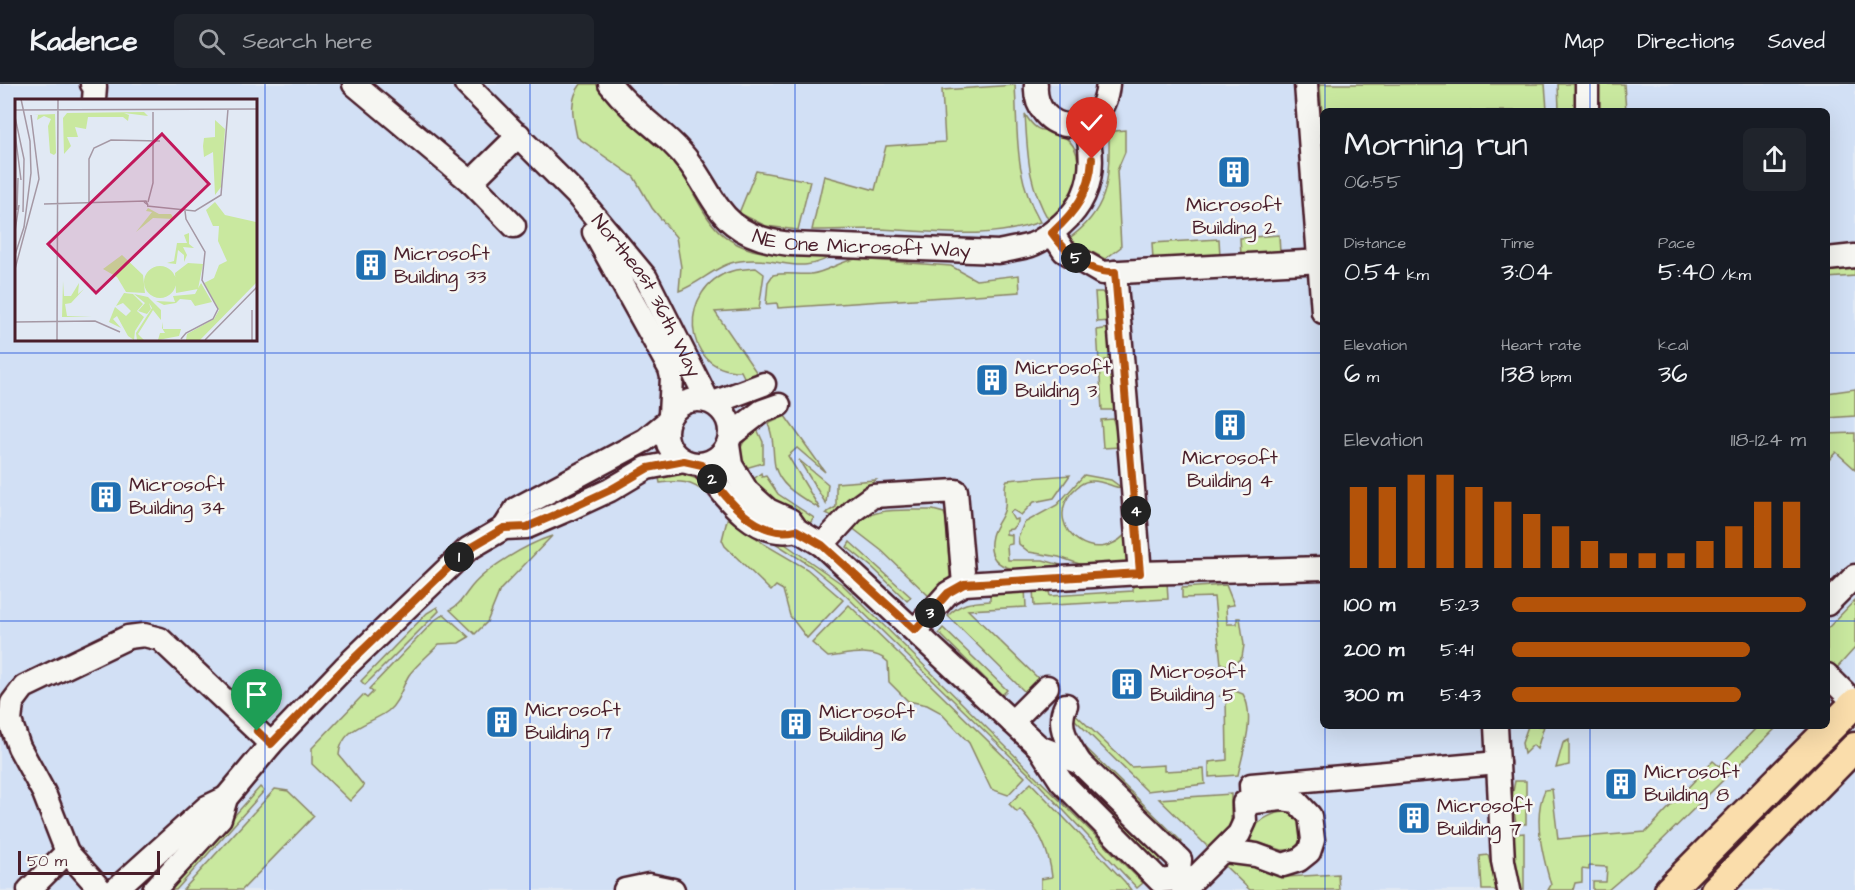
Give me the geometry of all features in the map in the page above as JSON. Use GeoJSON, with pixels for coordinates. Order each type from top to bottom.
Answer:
{"type":"FeatureCollection","features":[{"type":"Feature","properties":{"kind":"main road"},"geometry":{"type":"LineString","coordinates":[[1830,728],[1855,703]]}},
{"type":"Feature","properties":{"kind":"main road"},"geometry":{"type":"LineString","coordinates":[[1670,890],[1829,729]]}},
{"type":"Feature","properties":{"kind":"main road"},"geometry":{"type":"LineString","coordinates":[[1715,890],[1855,747]]}},
{"type":"Feature","properties":{"kind":"street"},"geometry":{"type":"LineString","coordinates":[[92,84],[95,87],[94,99]]}},
{"type":"Feature","properties":{"kind":"street"},"geometry":{"type":"LineString","coordinates":[[354,84],[471,182],[514,226]]}},
{"type":"Feature","properties":{"kind":"street","name":"Northeast 36th Way"},"geometry":{"type":"LineString","coordinates":[[466,84],[577,195],[646,278],[711,402]]}},
{"type":"Feature","properties":{"kind":"street","name":"NE One Microsoft Way"},"geometry":{"type":"LineString","coordinates":[[610,84],[636,113],[671,142],[720,211],[744,231],[758,238],[790,244],[999,252],[1032,244],[1052,233],[1077,209],[1088,186],[1092,159],[1085,123]]}},
{"type":"Feature","properties":{"kind":"street"},"geometry":{"type":"LineString","coordinates":[[1036,84],[1035,95],[1041,110],[1053,121],[1069,126],[1085,123],[1099,114],[1107,100],[1108,84]]}},
{"type":"Feature","properties":{"kind":"street"},"geometry":{"type":"LineString","coordinates":[[1306,84],[1320,249]]}},
{"type":"Feature","properties":{"kind":"street"},"geometry":{"type":"LineString","coordinates":[[1587,84],[1587,108]]}},
{"type":"Feature","properties":{"kind":"street"},"geometry":{"type":"LineString","coordinates":[[471,182],[519,135]]}},
{"type":"Feature","properties":{"kind":"street","name":"Northeast 36th Way"},"geometry":{"type":"LineString","coordinates":[[577,195],[590,225],[669,369],[672,377],[669,418]]}},
{"type":"Feature","properties":{"kind":"street"},"geometry":{"type":"LineString","coordinates":[[1052,233],[1064,251],[1102,273],[1320,261]]}},
{"type":"Feature","properties":{"kind":"street"},"geometry":{"type":"LineString","coordinates":[[1830,259],[1855,256]]}},
{"type":"Feature","properties":{"kind":"street"},"geometry":{"type":"LineString","coordinates":[[1115,272],[1140,573]]}},
{"type":"Feature","properties":{"kind":"street"},"geometry":{"type":"LineString","coordinates":[[711,402],[765,384]]}},
{"type":"Feature","properties":{"kind":"street"},"geometry":{"type":"LineString","coordinates":[[154,890],[220,818],[226,798],[271,744],[344,668],[468,549],[504,528],[516,509],[637,445],[687,401],[698,399],[711,402],[726,414],[731,465],[747,491],[768,510],[790,520],[796,530],[822,545],[1040,747],[1060,781],[1160,881],[1184,886]]}},
{"type":"Feature","properties":{"kind":"street"},"geometry":{"type":"LineString","coordinates":[[504,528],[527,527],[610,490],[648,468],[693,463],[721,455],[729,440],[762,411],[779,405]]}},
{"type":"Feature","properties":{"kind":"street"},"geometry":{"type":"LineString","coordinates":[[669,418],[666,436],[669,447],[693,463],[745,516],[783,533],[796,530]]}},
{"type":"Feature","properties":{"kind":"street"},"geometry":{"type":"LineString","coordinates":[[822,545],[855,509],[873,496],[956,491],[964,584]]}},
{"type":"Feature","properties":{"kind":"street"},"geometry":{"type":"LineString","coordinates":[[915,630],[948,593],[964,584],[1140,573],[1320,568]]}},
{"type":"Feature","properties":{"kind":"street"},"geometry":{"type":"LineString","coordinates":[[1830,601],[1855,576]]}},
{"type":"Feature","properties":{"kind":"street"},"geometry":{"type":"LineString","coordinates":[[101,890],[67,852],[44,793],[19,747],[9,721],[12,703],[24,687],[128,637],[144,635],[160,639],[271,744]]}},
{"type":"Feature","properties":{"kind":"street"},"geometry":{"type":"LineString","coordinates":[[1830,678],[1855,703]]}},
{"type":"Feature","properties":{"kind":"street"},"geometry":{"type":"LineString","coordinates":[[1012,722],[1047,687]]}},
{"type":"Feature","properties":{"kind":"street"},"geometry":{"type":"LineString","coordinates":[[1066,705],[1061,716],[1064,734],[1080,763],[1180,860],[1184,886]]}},
{"type":"Feature","properties":{"kind":"street"},"geometry":{"type":"LineString","coordinates":[[1496,729],[1503,861],[1509,890]]}},
{"type":"Feature","properties":{"kind":"street"},"geometry":{"type":"LineString","coordinates":[[1040,747],[1080,763]]}},
{"type":"Feature","properties":{"kind":"street"},"geometry":{"type":"LineString","coordinates":[[1252,802],[1251,784],[1498,763]]}},
{"type":"Feature","properties":{"kind":"street"},"geometry":{"type":"LineString","coordinates":[[115,890],[207,807],[226,798]]}},
{"type":"Feature","properties":{"kind":"street"},"geometry":{"type":"LineString","coordinates":[[1184,886],[1215,856],[1225,851],[1239,834],[1245,820],[1244,803],[1296,801],[1310,816],[1312,840],[1309,852],[1299,860],[1283,865],[1256,855],[1225,851]]}},
{"type":"Feature","properties":{"kind":"street"},"geometry":{"type":"LineString","coordinates":[[29,890],[67,852]]}},
{"type":"Feature","properties":{"kind":"street"},"geometry":{"type":"LineString","coordinates":[[626,890],[649,885],[673,890]]}},
{"type":"Feature","properties":{"kind":"shaded area"},"geometry":{"type":"Polygon","coordinates":[[[0,84],[1855,84],[1855,890],[0,890],[0,84]]]}},
{"type":"Feature","properties":{"kind":"green space"},"geometry":{"type":"Polygon","coordinates":[[[581,84],[598,84],[624,114],[664,148],[677,164],[708,218],[720,233],[734,243],[767,253],[838,252],[812,264],[740,261],[724,266],[679,291],[681,267],[676,237],[652,208],[634,177],[577,137],[573,103],[581,84]]]}},
{"type":"Feature","properties":{"kind":"green space"},"geometry":{"type":"Polygon","coordinates":[[[1320,84],[1545,84],[1547,108],[1322,108],[1320,84]]]}},
{"type":"Feature","properties":{"kind":"green space"},"geometry":{"type":"Polygon","coordinates":[[[1558,84],[1576,84],[1577,108],[1559,108],[1558,84]]]}},
{"type":"Feature","properties":{"kind":"green space"},"geometry":{"type":"Polygon","coordinates":[[[1599,84],[1624,84],[1626,108],[1599,108],[1599,84]]]}},
{"type":"Feature","properties":{"kind":"green space"},"geometry":{"type":"Polygon","coordinates":[[[1015,85],[1021,172],[1040,222],[1020,228],[979,233],[878,229],[812,230],[824,176],[875,190],[886,146],[945,142],[942,90],[1015,85]]]}},
{"type":"Feature","properties":{"kind":"green space"},"geometry":{"type":"Polygon","coordinates":[[[1025,114],[1030,122],[1039,129],[1057,133],[1071,142],[1078,161],[1074,192],[1061,212],[1049,221],[1036,194],[1030,169],[1025,114]]]}},
{"type":"Feature","properties":{"kind":"green space"},"geometry":{"type":"Polygon","coordinates":[[[1125,130],[1125,152],[1117,171],[1121,247],[1105,259],[1068,239],[1081,229],[1098,207],[1107,182],[1109,137],[1115,131],[1125,130]]]}},
{"type":"Feature","properties":{"kind":"green space"},"geometry":{"type":"Polygon","coordinates":[[[756,171],[810,181],[798,230],[766,226],[739,213],[756,171]]]}},
{"type":"Feature","properties":{"kind":"green space"},"geometry":{"type":"Polygon","coordinates":[[[1279,235],[1280,253],[1241,255],[1240,238],[1279,235]]]}},
{"type":"Feature","properties":{"kind":"green space"},"geometry":{"type":"Polygon","coordinates":[[[1219,239],[1220,256],[1153,260],[1152,243],[1219,239]]]}},
{"type":"Feature","properties":{"kind":"green space"},"geometry":{"type":"Polygon","coordinates":[[[856,259],[951,266],[976,280],[1019,275],[1020,292],[778,308],[777,303],[766,304],[768,282],[773,275],[817,273],[856,259]]]}},
{"type":"Feature","properties":{"kind":"green space"},"geometry":{"type":"Polygon","coordinates":[[[1855,266],[1855,276],[1830,278],[1830,267],[1855,266]]]}},
{"type":"Feature","properties":{"kind":"green space"},"geometry":{"type":"Polygon","coordinates":[[[756,268],[764,274],[759,309],[715,312],[759,376],[745,379],[741,371],[721,368],[706,358],[697,344],[693,327],[695,309],[702,293],[714,280],[732,271],[756,268]]]}},
{"type":"Feature","properties":{"kind":"green space"},"geometry":{"type":"Polygon","coordinates":[[[1095,292],[1102,292],[1110,301],[1110,321],[1097,322],[1095,292]]]}},
{"type":"Feature","properties":{"kind":"green space"},"geometry":{"type":"Polygon","coordinates":[[[1110,328],[1114,359],[1105,360],[1106,377],[1118,377],[1114,410],[1102,410],[1097,330],[1110,328]]]}},
{"type":"Feature","properties":{"kind":"green space"},"geometry":{"type":"Polygon","coordinates":[[[1855,389],[1855,416],[1830,418],[1830,393],[1855,389]]]}},
{"type":"Feature","properties":{"kind":"green space"},"geometry":{"type":"Polygon","coordinates":[[[785,416],[825,472],[797,448],[788,456],[820,509],[793,492],[778,474],[768,424],[785,416]]]}},
{"type":"Feature","properties":{"kind":"green space"},"geometry":{"type":"Polygon","coordinates":[[[1113,419],[1120,447],[1103,448],[1101,420],[1113,419]]]}},
{"type":"Feature","properties":{"kind":"green space"},"geometry":{"type":"Polygon","coordinates":[[[757,429],[763,442],[763,463],[742,469],[742,446],[757,429]]]}},
{"type":"Feature","properties":{"kind":"green space"},"geometry":{"type":"Polygon","coordinates":[[[1855,433],[1855,469],[1836,452],[1830,459],[1830,434],[1855,433]]]}},
{"type":"Feature","properties":{"kind":"green space"},"geometry":{"type":"Polygon","coordinates":[[[799,460],[828,484],[826,504],[799,460]]]}},
{"type":"Feature","properties":{"kind":"green space"},"geometry":{"type":"Polygon","coordinates":[[[761,473],[762,477],[766,476],[778,494],[814,518],[810,523],[767,500],[750,482],[761,473]]]}},
{"type":"Feature","properties":{"kind":"green space"},"geometry":{"type":"Polygon","coordinates":[[[683,474],[697,479],[711,489],[707,494],[685,482],[660,483],[659,478],[683,474]]]}},
{"type":"Feature","properties":{"kind":"green space"},"geometry":{"type":"Polygon","coordinates":[[[1070,475],[1054,498],[1034,502],[1021,515],[1013,510],[1010,513],[1014,520],[1018,519],[1018,522],[1012,529],[1006,530],[1006,534],[1012,535],[1012,544],[1007,545],[1008,560],[1043,560],[1071,568],[1018,570],[1005,567],[996,561],[991,551],[992,536],[1005,507],[1007,480],[1070,475]]]}},
{"type":"Feature","properties":{"kind":"green space"},"geometry":{"type":"Polygon","coordinates":[[[1084,475],[1111,480],[1122,488],[1095,481],[1088,481],[1078,486],[1064,506],[1064,520],[1069,531],[1078,541],[1091,546],[1105,546],[1119,540],[1131,527],[1135,562],[1091,568],[1059,557],[1029,552],[1019,544],[1018,537],[1024,523],[1057,505],[1084,475]]]}},
{"type":"Feature","properties":{"kind":"green space"},"geometry":{"type":"Polygon","coordinates":[[[876,480],[837,519],[826,513],[836,507],[836,483],[876,480]]]}},
{"type":"Feature","properties":{"kind":"green space"},"geometry":{"type":"Polygon","coordinates":[[[933,510],[944,513],[946,518],[950,576],[949,581],[932,599],[882,551],[851,527],[860,520],[879,512],[933,510]]]}},
{"type":"Feature","properties":{"kind":"green space"},"geometry":{"type":"Polygon","coordinates":[[[728,516],[764,544],[807,569],[843,600],[807,638],[790,616],[783,590],[776,586],[771,591],[725,546],[722,540],[728,516]]]}},
{"type":"Feature","properties":{"kind":"green space"},"geometry":{"type":"Polygon","coordinates":[[[552,536],[500,590],[487,622],[475,634],[450,610],[459,603],[476,582],[495,566],[519,551],[552,536]]]}},
{"type":"Feature","properties":{"kind":"green space"},"geometry":{"type":"Polygon","coordinates":[[[782,542],[842,584],[1143,883],[1137,888],[1032,777],[839,589],[811,566],[775,543],[782,542]]]}},
{"type":"Feature","properties":{"kind":"green space"},"geometry":{"type":"Polygon","coordinates":[[[850,542],[911,597],[907,601],[847,547],[850,542]]]}},
{"type":"Feature","properties":{"kind":"green space"},"geometry":{"type":"Polygon","coordinates":[[[1167,581],[1168,599],[1034,606],[1033,588],[1048,587],[1050,596],[1133,591],[1133,582],[1167,581]]]}},
{"type":"Feature","properties":{"kind":"green space"},"geometry":{"type":"Polygon","coordinates":[[[1226,585],[1234,605],[1226,606],[1227,624],[1237,624],[1237,618],[1240,618],[1244,645],[1242,657],[1232,666],[1221,664],[1214,597],[1182,598],[1182,588],[1226,585]]]}},
{"type":"Feature","properties":{"kind":"green space"},"geometry":{"type":"Polygon","coordinates":[[[1025,588],[1026,607],[968,610],[1040,680],[1027,694],[948,616],[962,605],[990,601],[990,590],[1025,588]]]}},
{"type":"Feature","properties":{"kind":"green space"},"geometry":{"type":"Polygon","coordinates":[[[1855,600],[1855,648],[1836,669],[1830,664],[1830,626],[1855,600]]]}},
{"type":"Feature","properties":{"kind":"green space"},"geometry":{"type":"Polygon","coordinates":[[[849,605],[1025,777],[1008,795],[991,789],[969,743],[940,712],[927,705],[908,701],[889,682],[888,662],[882,657],[860,653],[828,657],[812,643],[849,605]]]}},
{"type":"Feature","properties":{"kind":"green space"},"geometry":{"type":"Polygon","coordinates":[[[437,607],[439,611],[365,685],[361,681],[427,613],[437,607]]]}},
{"type":"Feature","properties":{"kind":"green space"},"geometry":{"type":"Polygon","coordinates":[[[444,614],[469,637],[459,643],[439,644],[409,675],[398,698],[388,711],[358,727],[345,738],[339,755],[364,786],[350,801],[312,764],[312,748],[363,695],[367,698],[373,692],[369,689],[435,620],[444,614]]]}},
{"type":"Feature","properties":{"kind":"green space"},"geometry":{"type":"Polygon","coordinates":[[[943,628],[1007,690],[1002,695],[939,633],[943,628]]]}},
{"type":"Feature","properties":{"kind":"green space"},"geometry":{"type":"Polygon","coordinates":[[[1230,689],[1243,694],[1247,703],[1248,723],[1243,755],[1238,775],[1209,777],[1209,762],[1227,760],[1226,697],[1220,696],[1230,689]]]}},
{"type":"Feature","properties":{"kind":"green space"},"geometry":{"type":"Polygon","coordinates":[[[1069,708],[1131,767],[1164,765],[1164,771],[1204,769],[1205,784],[1147,791],[1068,713],[1069,708]]]}},
{"type":"Feature","properties":{"kind":"green space"},"geometry":{"type":"Polygon","coordinates":[[[1527,729],[1543,729],[1537,749],[1533,745],[1524,754],[1522,743],[1527,729]]]}},
{"type":"Feature","properties":{"kind":"green space"},"geometry":{"type":"Polygon","coordinates":[[[1755,729],[1775,729],[1636,866],[1608,890],[1593,890],[1593,882],[1606,882],[1607,867],[1589,866],[1589,870],[1582,869],[1582,882],[1575,883],[1573,890],[1548,890],[1551,885],[1542,850],[1539,825],[1539,812],[1545,790],[1552,789],[1558,839],[1646,832],[1713,761],[1719,766],[1755,729]]]}},
{"type":"Feature","properties":{"kind":"green space"},"geometry":{"type":"Polygon","coordinates":[[[1569,740],[1569,765],[1556,768],[1563,743],[1569,740]]]}},
{"type":"Feature","properties":{"kind":"green space"},"geometry":{"type":"Polygon","coordinates":[[[1083,745],[1182,842],[1178,846],[1079,749],[1083,745]]]}},
{"type":"Feature","properties":{"kind":"green space"},"geometry":{"type":"Polygon","coordinates":[[[1070,773],[1161,859],[1156,865],[1068,775],[1070,773]]]}},
{"type":"Feature","properties":{"kind":"green space"},"geometry":{"type":"Polygon","coordinates":[[[1515,781],[1526,781],[1526,824],[1516,824],[1512,797],[1515,781]]]}},
{"type":"Feature","properties":{"kind":"green space"},"geometry":{"type":"Polygon","coordinates":[[[1031,783],[1131,890],[1041,890],[1041,879],[1052,877],[1046,849],[1038,832],[1027,817],[1020,809],[1017,812],[1009,804],[1031,783]]]}},
{"type":"Feature","properties":{"kind":"green space"},"geometry":{"type":"Polygon","coordinates":[[[260,787],[264,791],[176,890],[168,890],[260,787]]]}},
{"type":"Feature","properties":{"kind":"green space"},"geometry":{"type":"Polygon","coordinates":[[[275,789],[288,791],[314,816],[242,890],[183,890],[275,789]]]}},
{"type":"Feature","properties":{"kind":"green space"},"geometry":{"type":"Polygon","coordinates":[[[1231,794],[1231,825],[1209,848],[1159,799],[1231,794]]]}},
{"type":"Feature","properties":{"kind":"green space"},"geometry":{"type":"Polygon","coordinates":[[[1282,812],[1289,812],[1299,820],[1302,832],[1301,841],[1292,850],[1282,850],[1247,840],[1258,823],[1264,819],[1282,812]]]}},
{"type":"Feature","properties":{"kind":"green space"},"geometry":{"type":"Polygon","coordinates":[[[1524,833],[1524,890],[1519,890],[1511,862],[1513,834],[1524,833]]]}},
{"type":"Feature","properties":{"kind":"green space"},"geometry":{"type":"Polygon","coordinates":[[[1488,855],[1498,890],[1482,890],[1480,856],[1488,855]]]}},
{"type":"Feature","properties":{"kind":"green space"},"geometry":{"type":"Polygon","coordinates":[[[1228,862],[1251,863],[1286,877],[1338,874],[1339,890],[1250,890],[1224,865],[1228,862]]]}},
{"type":"Feature","properties":{"kind":"place","name":"Microsoft Building 2"},"geometry":{"type":"Point","coordinates":[1234,172]}},
{"type":"Feature","properties":{"kind":"place","name":"Microsoft Building 33"},"geometry":{"type":"Point","coordinates":[371,265]}},
{"type":"Feature","properties":{"kind":"place","name":"Microsoft Building 3"},"geometry":{"type":"Point","coordinates":[992,380]}},
{"type":"Feature","properties":{"kind":"place","name":"Microsoft Building 4"},"geometry":{"type":"Point","coordinates":[1230,425]}},
{"type":"Feature","properties":{"kind":"place","name":"Microsoft Building 34"},"geometry":{"type":"Point","coordinates":[106,497]}},
{"type":"Feature","properties":{"kind":"place","name":"Microsoft Building 5"},"geometry":{"type":"Point","coordinates":[1127,684]}},
{"type":"Feature","properties":{"kind":"place","name":"Microsoft Building 17"},"geometry":{"type":"Point","coordinates":[502,722]}},
{"type":"Feature","properties":{"kind":"place","name":"Microsoft Building 16"},"geometry":{"type":"Point","coordinates":[796,724]}},
{"type":"Feature","properties":{"kind":"place","name":"Microsoft Building 8"},"geometry":{"type":"Point","coordinates":[1621,784]}},
{"type":"Feature","properties":{"kind":"place","name":"Microsoft Building 7"},"geometry":{"type":"Point","coordinates":[1414,818]}},
{"type":"Feature","properties":{"kind":"route"},"geometry":{"type":"LineString","coordinates":[[257,731],[271,744],[344,668],[468,549],[504,528],[527,527],[569,509],[610,490],[648,468],[684,461],[702,465],[723,493],[745,516],[765,527],[783,533],[796,530],[818,542],[915,630],[948,593],[964,584],[1140,573],[1133,460],[1115,272],[1102,273],[1064,251],[1052,233],[1077,209],[1083,198],[1091,174],[1092,159]]}}]}
